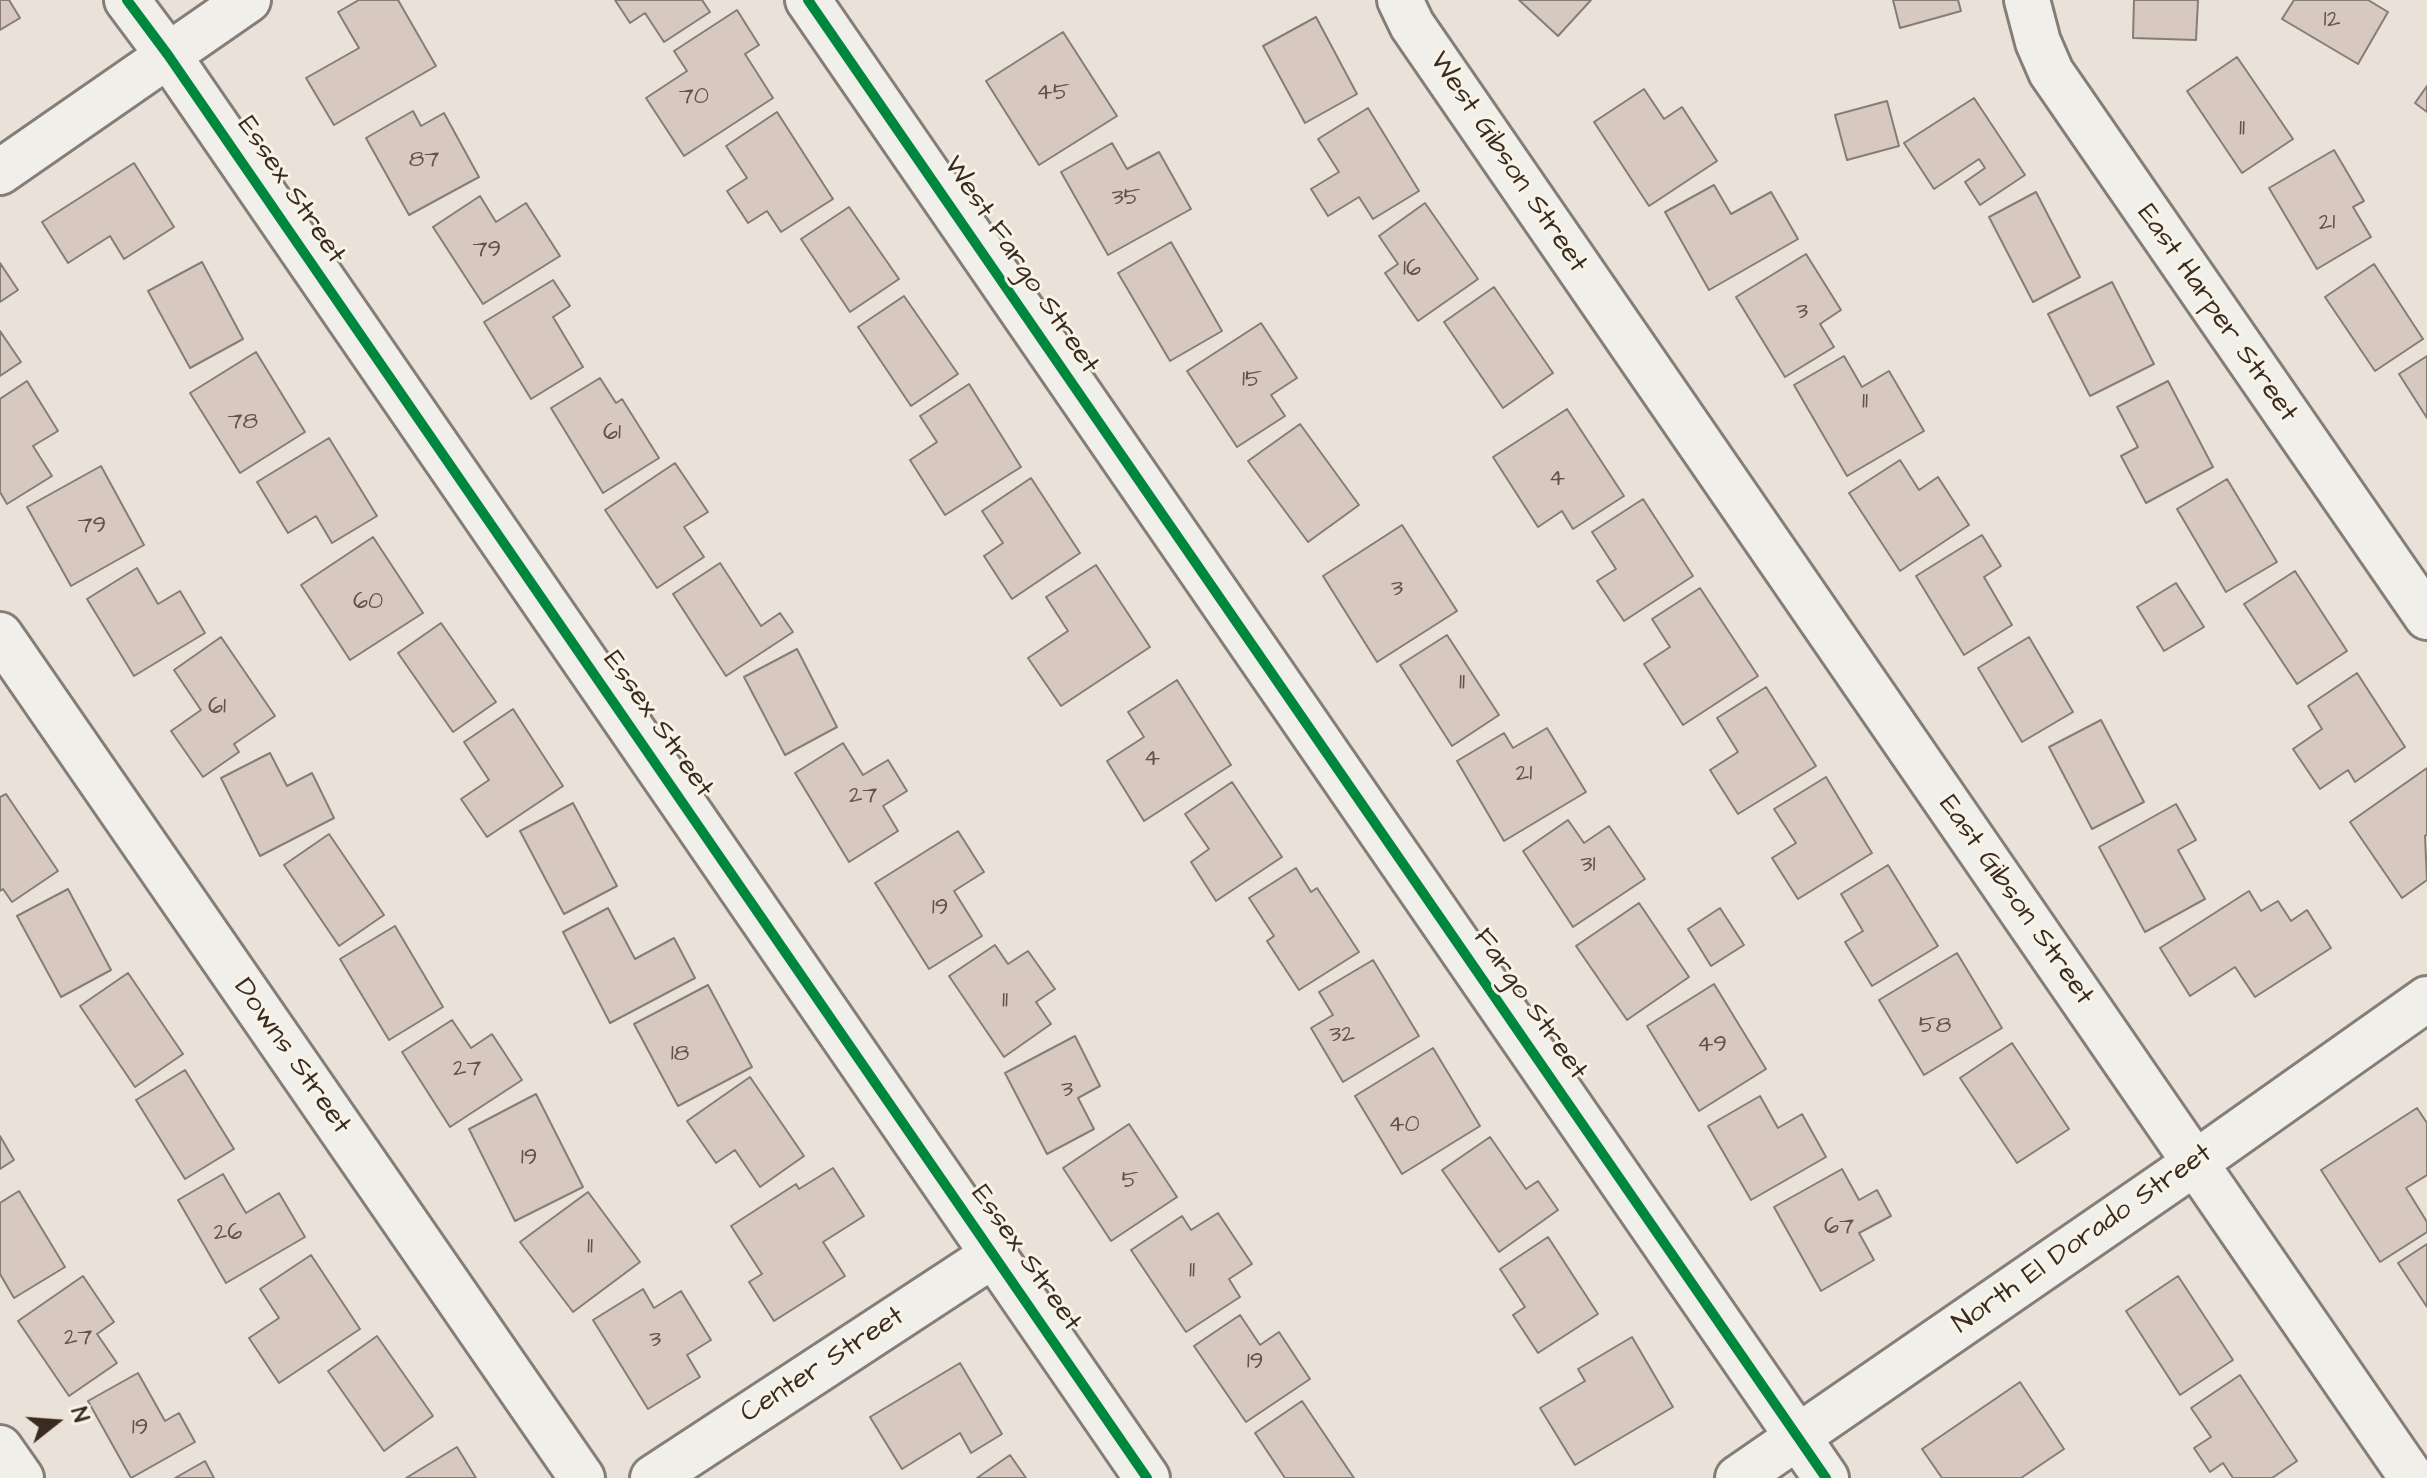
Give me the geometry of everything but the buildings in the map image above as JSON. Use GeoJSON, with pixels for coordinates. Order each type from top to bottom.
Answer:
{"type":"FeatureCollection","features":[{"type":"Feature","properties":{"kind":"street","name":"Essex Street"},"geometry":{"type":"LineString","coordinates":[[127,0],[168,55],[1147,1478]]}},
{"type":"Feature","properties":{"kind":"street"},"geometry":{"type":"LineString","coordinates":[[0,172],[248,0]]}},
{"type":"Feature","properties":{"kind":"street","name":"West Fargo Street"},"geometry":{"type":"LineString","coordinates":[[808,0],[1192,559]]}},
{"type":"Feature","properties":{"kind":"street","name":"West Gibson Street"},"geometry":{"type":"LineString","coordinates":[[1400,0],[1412,25],[1617,325]]}},
{"type":"Feature","properties":{"kind":"street","name":"East Harper Street"},"geometry":{"type":"LineString","coordinates":[[2027,0],[2038,42],[2051,72],[2427,617]]}},
{"type":"Feature","properties":{"kind":"street","name":"East Gibson Street"},"geometry":{"type":"LineString","coordinates":[[1617,325],[2412,1478]]}},
{"type":"Feature","properties":{"kind":"street","name":"Fargo Street"},"geometry":{"type":"LineString","coordinates":[[1192,559],[1826,1478]]}},
{"type":"Feature","properties":{"kind":"street","name":"Downs Street"},"geometry":{"type":"LineString","coordinates":[[0,635],[582,1478]]}},
{"type":"Feature","properties":{"kind":"street","name":"North El Dorado Street"},"geometry":{"type":"LineString","coordinates":[[1738,1478],[2427,999]]}},
{"type":"Feature","properties":{"kind":"street","name":"Center Street"},"geometry":{"type":"LineString","coordinates":[[653,1478],[993,1255]]}},
{"type":"Feature","properties":{"kind":"street"},"geometry":{"type":"LineString","coordinates":[[0,1448],[21,1478]]}},
{"type":"Feature","properties":{"kind":"cycle path"},"geometry":{"type":"LineString","coordinates":[[127,0],[168,55],[1147,1478]]}},
{"type":"Feature","properties":{"kind":"cycle path"},"geometry":{"type":"LineString","coordinates":[[808,0],[1826,1478]]}}]}
